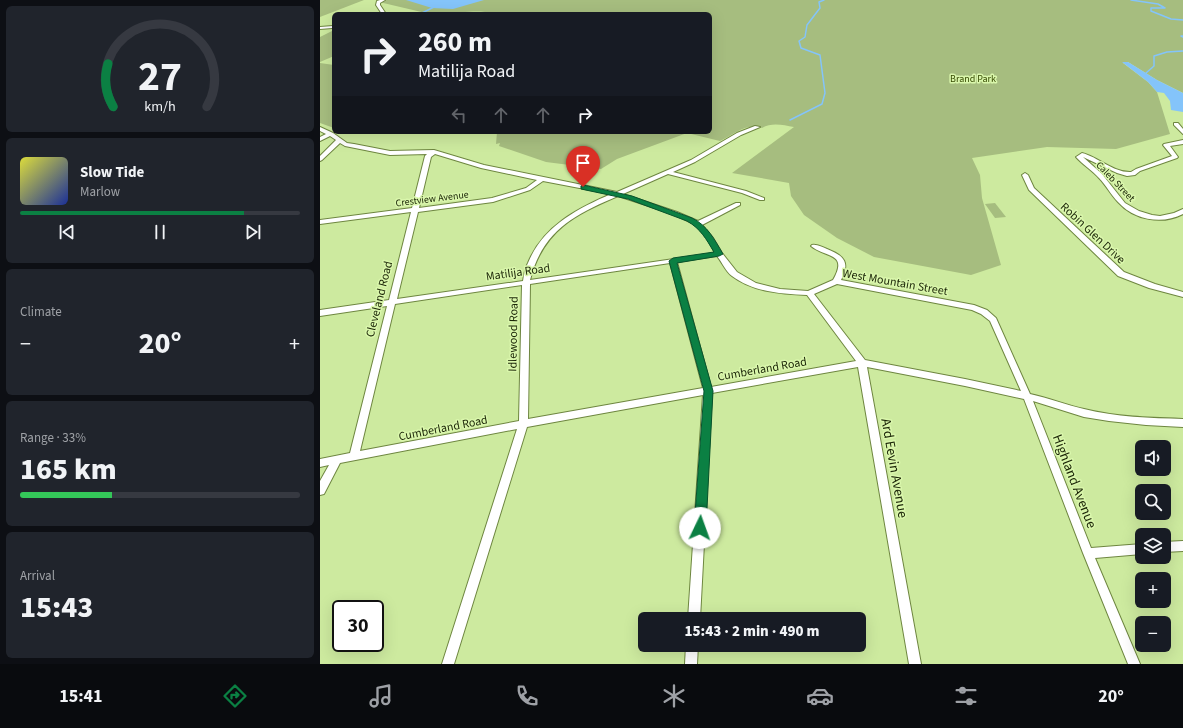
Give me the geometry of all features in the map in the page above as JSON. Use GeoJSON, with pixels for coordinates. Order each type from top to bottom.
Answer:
{"type":"FeatureCollection","features":[{"type":"Feature","properties":{"kind":"street"},"geometry":{"type":"LineString","coordinates":[[383,0],[378,2],[378,5],[383,12]]}},
{"type":"Feature","properties":{"kind":"street"},"geometry":{"type":"LineString","coordinates":[[320,28],[332,27]]}},
{"type":"Feature","properties":{"kind":"street"},"geometry":{"type":"LineString","coordinates":[[1176,124],[1183,132]]}},
{"type":"Feature","properties":{"kind":"street","name":"Idlewood Road"},"geometry":{"type":"LineString","coordinates":[[448,664],[523,424],[526,282],[531,263],[540,246],[561,223],[585,208],[693,161],[739,134],[758,127]]}},
{"type":"Feature","properties":{"kind":"street","name":"West Mountain Street"},"geometry":{"type":"LineString","coordinates":[[320,129],[331,134],[345,144],[390,153],[434,152],[483,167],[618,194],[675,213],[698,224],[711,239],[719,254],[734,274],[754,285],[780,291],[809,293],[836,282],[974,308],[984,312]]}},
{"type":"Feature","properties":{"kind":"street"},"geometry":{"type":"LineString","coordinates":[[320,139],[331,134]]}},
{"type":"Feature","properties":{"kind":"street"},"geometry":{"type":"LineString","coordinates":[[320,159],[339,140]]}},
{"type":"Feature","properties":{"kind":"street","name":"Caleb Street"},"geometry":{"type":"LineString","coordinates":[[1183,142],[1166,145],[1175,157],[1138,170],[1136,174],[1131,175],[1123,174],[1088,155],[1082,155],[1079,157],[1099,174],[1123,204],[1138,214],[1158,218],[1176,216],[1183,211]]}},
{"type":"Feature","properties":{"kind":"street","name":"Cleveland Road"},"geometry":{"type":"LineString","coordinates":[[354,457],[413,210],[428,156],[434,152]]}},
{"type":"Feature","properties":{"kind":"street"},"geometry":{"type":"LineString","coordinates":[[667,172],[744,192],[762,199]]}},
{"type":"Feature","properties":{"kind":"street","name":"Robin Glen Drive"},"geometry":{"type":"LineString","coordinates":[[1025,175],[1031,189],[1121,274],[1152,286],[1183,295]]}},
{"type":"Feature","properties":{"kind":"street","name":"Crestview Avenue"},"geometry":{"type":"LineString","coordinates":[[320,222],[492,200],[528,189],[541,179]]}},
{"type":"Feature","properties":{"kind":"street"},"geometry":{"type":"LineString","coordinates":[[698,224],[738,204]]}},
{"type":"Feature","properties":{"kind":"street"},"geometry":{"type":"LineString","coordinates":[[814,246],[840,258],[843,262],[842,274],[836,282]]}},
{"type":"Feature","properties":{"kind":"street","name":"Matilija Road"},"geometry":{"type":"LineString","coordinates":[[320,313],[719,254]]}},
{"type":"Feature","properties":{"kind":"street"},"geometry":{"type":"LineString","coordinates":[[673,261],[708,391],[694,612]]}},
{"type":"Feature","properties":{"kind":"street","name":"Ard Eevin Avenue"},"geometry":{"type":"LineString","coordinates":[[809,293],[862,363],[915,664]]}},
{"type":"Feature","properties":{"kind":"street","name":"Highland Avenue"},"geometry":{"type":"LineString","coordinates":[[984,312],[993,320],[1027,396],[1088,553],[1134,664]]}},
{"type":"Feature","properties":{"kind":"street","name":"Cumberland Road"},"geometry":{"type":"LineString","coordinates":[[320,463],[523,424],[862,363],[914,372],[1027,396],[1083,413],[1141,422],[1183,423]]}},
{"type":"Feature","properties":{"kind":"street"},"geometry":{"type":"LineString","coordinates":[[320,492],[338,460]]}},
{"type":"Feature","properties":{"kind":"street"},"geometry":{"type":"LineString","coordinates":[[1171,547],[1183,546]]}},
{"type":"Feature","properties":{"kind":"street"},"geometry":{"type":"LineString","coordinates":[[1088,553],[1135,550]]}},
{"type":"Feature","properties":{"kind":"street"},"geometry":{"type":"LineString","coordinates":[[691,664],[692,652]]}},
{"type":"Feature","properties":{"kind":"green space"},"geometry":{"type":"Polygon","coordinates":[[[320,0],[364,0],[332,12],[320,17],[320,0]]]}},
{"type":"Feature","properties":{"kind":"green space","name":"Brand Park"},"geometry":{"type":"Polygon","coordinates":[[[383,0],[1183,0],[1183,93],[1157,80],[1128,62],[1123,63],[1148,82],[1157,92],[1170,134],[1116,149],[1047,147],[972,158],[980,175],[982,198],[1001,265],[971,275],[874,257],[837,238],[804,215],[791,196],[789,183],[732,173],[794,127],[778,124],[762,128],[751,127],[740,130],[720,141],[691,134],[712,134],[712,12],[422,12],[379,2],[383,0]]]}},
{"type":"Feature","properties":{"kind":"green space"},"geometry":{"type":"Polygon","coordinates":[[[332,31],[332,57],[320,62],[320,37],[332,31]]]}},
{"type":"Feature","properties":{"kind":"green space"},"geometry":{"type":"Polygon","coordinates":[[[320,63],[332,65],[332,127],[320,123],[320,63]]]}},
{"type":"Feature","properties":{"kind":"green space","name":"Brand Park"},"geometry":{"type":"Polygon","coordinates":[[[497,134],[684,134],[617,159],[601,169],[546,162],[499,146],[500,143],[496,144],[497,134]]]}},
{"type":"Feature","properties":{"kind":"green space"},"geometry":{"type":"Polygon","coordinates":[[[995,203],[1006,217],[995,218],[985,204],[995,203]]]}},
{"type":"Feature","properties":{"kind":"water"},"geometry":{"type":"Polygon","coordinates":[[[406,0],[484,0],[453,9],[432,8],[406,0]]]}},
{"type":"Feature","properties":{"kind":"water"},"geometry":{"type":"Polygon","coordinates":[[[1122,62],[1128,62],[1157,80],[1183,93],[1183,112],[1171,110],[1170,101],[1164,93],[1157,92],[1148,82],[1122,62]]]}},
{"type":"Feature","properties":{"kind":"waterway"},"geometry":{"type":"LineString","coordinates":[[790,120],[822,104],[825,93],[820,55],[801,48],[799,41],[805,37],[807,25],[820,8],[819,2],[824,0]]}},
{"type":"Feature","properties":{"kind":"waterway"},"geometry":{"type":"LineString","coordinates":[[1131,0],[1158,4],[1165,8],[1151,8],[1151,11],[1171,19],[1183,20]]}},
{"type":"Feature","properties":{"kind":"waterway"},"geometry":{"type":"LineString","coordinates":[[424,12],[434,7]]}},
{"type":"Feature","properties":{"kind":"waterway"},"geometry":{"type":"LineString","coordinates":[[1183,36],[1181,36],[1183,37]]}},
{"type":"Feature","properties":{"kind":"waterway"},"geometry":{"type":"LineString","coordinates":[[1146,73],[1154,66],[1154,56],[1167,52],[1183,51]]}},
{"type":"Feature","properties":{"kind":"route"},"geometry":{"type":"LineString","coordinates":[[583,187],[630,197],[690,220],[698,224],[706,232],[719,254],[673,261],[708,391],[700,528]]}}]}
